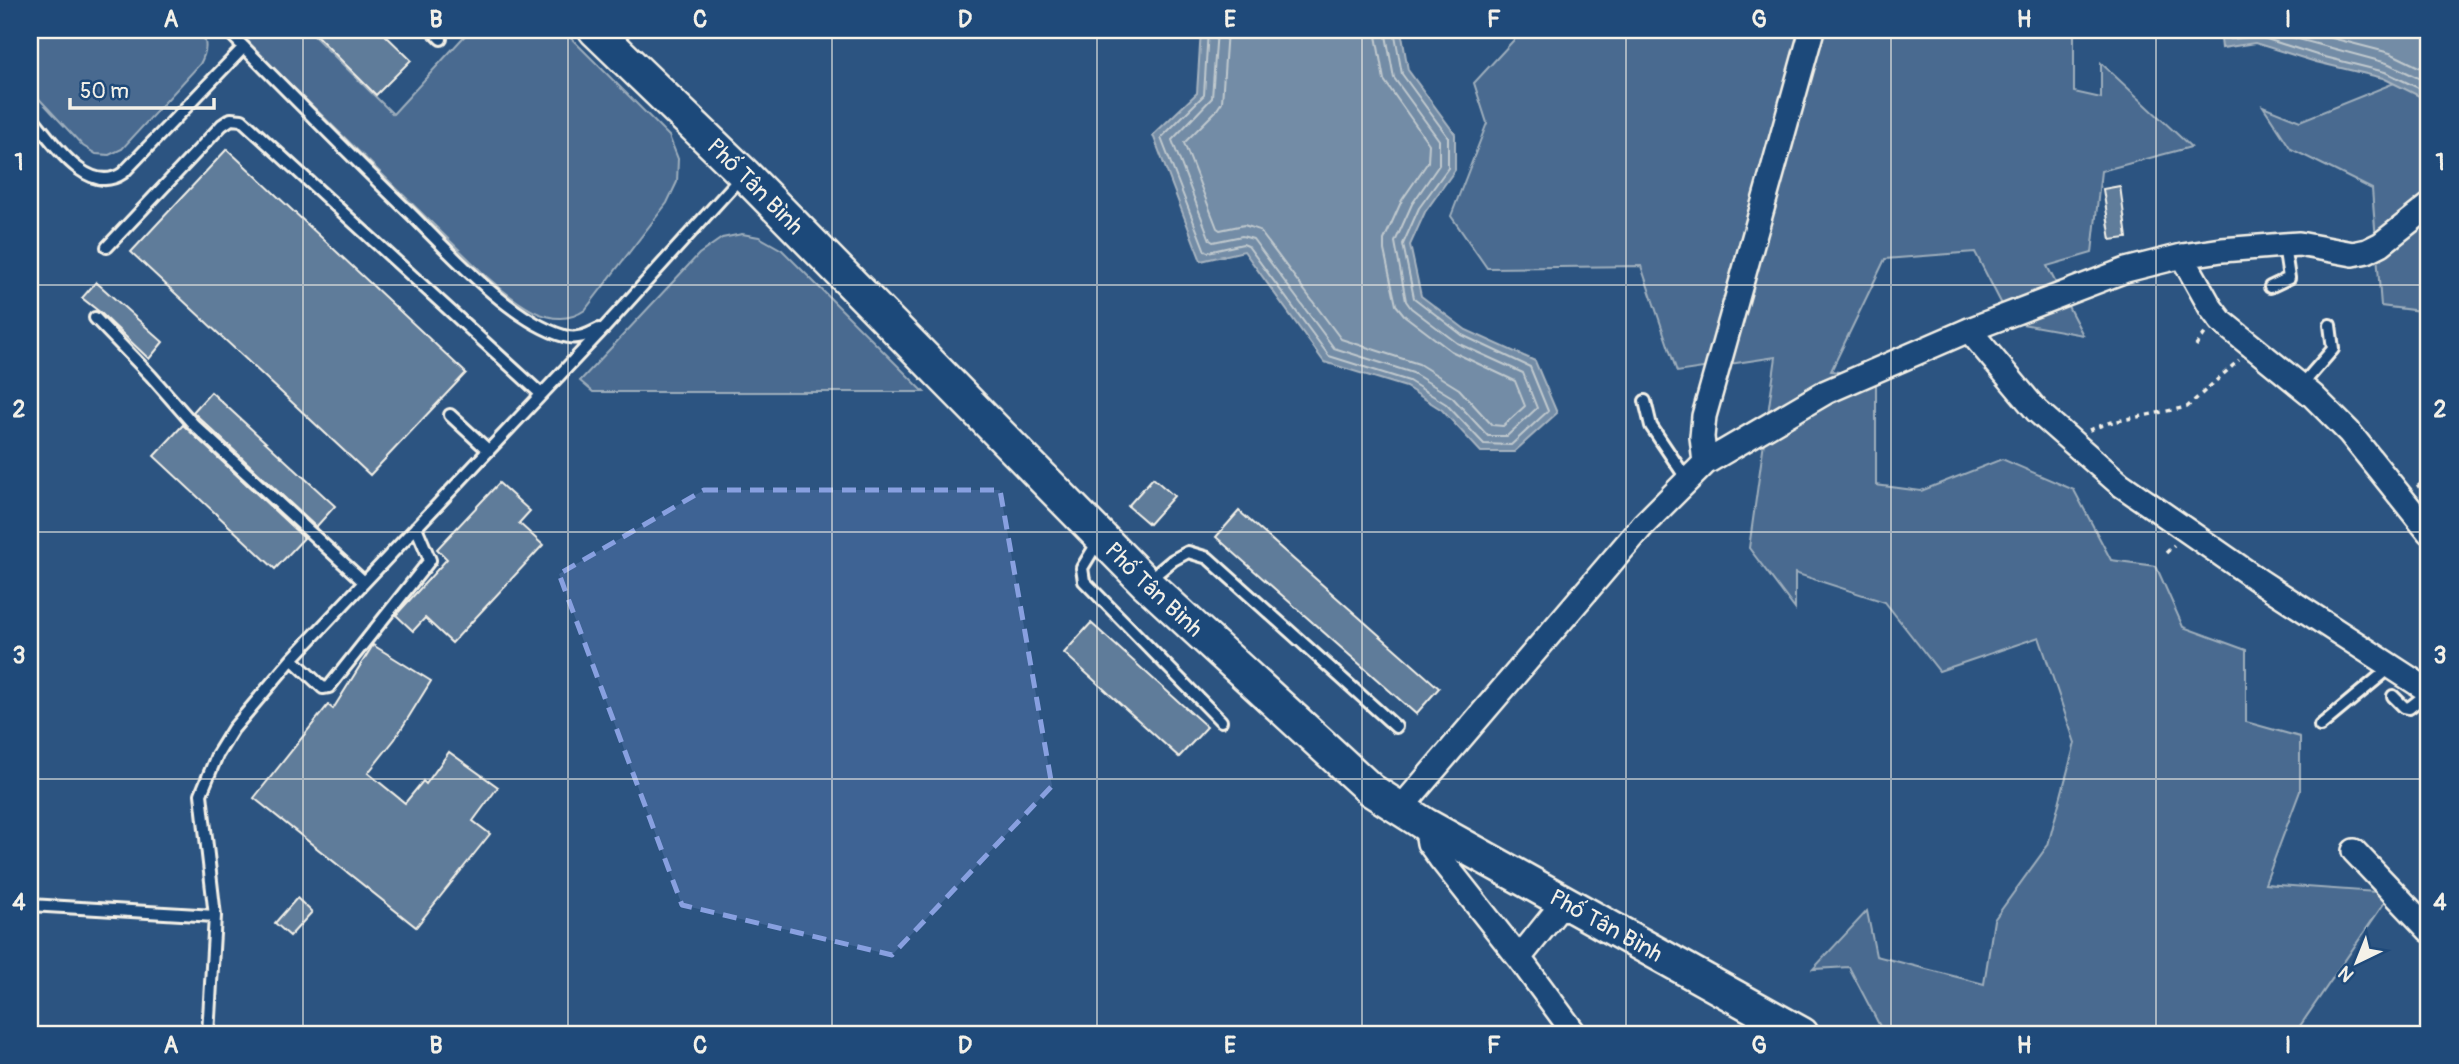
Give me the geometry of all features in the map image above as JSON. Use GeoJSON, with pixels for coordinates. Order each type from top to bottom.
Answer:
{"type":"FeatureCollection","features":[{"type":"Feature","properties":{"kind":"street","name":"Phố Tân Bình"},"geometry":{"type":"LineString","coordinates":[[595,30],[744,174],[1100,538],[1371,790],[1413,817],[1802,1034]]}},
{"type":"Feature","properties":{"kind":"street"},"geometry":{"type":"LineString","coordinates":[[1705,463],[1702,437],[1704,416],[1812,30]]}},
{"type":"Feature","properties":{"kind":"street"},"geometry":{"type":"LineString","coordinates":[[1575,1034],[1440,858],[1413,817],[1634,536],[1705,463],[1826,392],[1969,330],[2126,270],[2182,256],[2284,245],[2300,244],[2353,254],[2381,244],[2429,206]]}},
{"type":"Feature","properties":{"kind":"street"},"geometry":{"type":"LineString","coordinates":[[2182,256],[2221,321],[2301,386],[2349,432],[2429,532]]}},
{"type":"Feature","properties":{"kind":"street"},"geometry":{"type":"LineString","coordinates":[[1969,330],[2037,411],[2120,484],[2261,582],[2429,691]]}},
{"type":"Feature","properties":{"kind":"street"},"geometry":{"type":"LineString","coordinates":[[2354,851],[2429,930]]}},
{"type":"Feature","properties":{"kind":"street"},"geometry":{"type":"LineString","coordinates":[[1519,958],[1564,902]]}},
{"type":"Feature","properties":{"kind":"lane"},"geometry":{"type":"LineString","coordinates":[[227,30],[444,247],[511,306],[541,326],[565,336],[580,337],[605,327]]}},
{"type":"Feature","properties":{"kind":"lane"},"geometry":{"type":"LineString","coordinates":[[432,30],[441,39]]}},
{"type":"Feature","properties":{"kind":"lane"},"geometry":{"type":"LineString","coordinates":[[30,115],[82,172],[97,180],[110,180],[122,173],[244,47]]}},
{"type":"Feature","properties":{"kind":"lane"},"geometry":{"type":"LineString","coordinates":[[107,247],[222,125],[231,119],[242,120],[541,394]]}},
{"type":"Feature","properties":{"kind":"lane"},"geometry":{"type":"LineString","coordinates":[[208,1034],[215,916],[201,794],[225,742],[247,711],[292,659],[605,327],[744,174]]}},
{"type":"Feature","properties":{"kind":"lane"},"geometry":{"type":"LineString","coordinates":[[2270,287],[2289,278],[2284,245]]}},
{"type":"Feature","properties":{"kind":"lane"},"geometry":{"type":"LineString","coordinates":[[95,318],[194,425],[364,582]]}},
{"type":"Feature","properties":{"kind":"lane"},"geometry":{"type":"LineString","coordinates":[[2301,386],[2333,349],[2330,325]]}},
{"type":"Feature","properties":{"kind":"lane"},"geometry":{"type":"LineString","coordinates":[[1645,401],[1651,426],[1688,481]]}},
{"type":"Feature","properties":{"kind":"lane"},"geometry":{"type":"LineString","coordinates":[[450,415],[488,450]]}},
{"type":"Feature","properties":{"kind":"lane"},"geometry":{"type":"LineString","coordinates":[[292,659],[323,688],[329,687],[430,560],[416,527]]}},
{"type":"Feature","properties":{"kind":"lane"},"geometry":{"type":"LineString","coordinates":[[1100,538],[1082,568],[1084,581],[1221,721]]}},
{"type":"Feature","properties":{"kind":"lane"},"geometry":{"type":"LineString","coordinates":[[1146,583],[1173,560],[1188,552],[1208,558],[1396,727]]}},
{"type":"Feature","properties":{"kind":"lane"},"geometry":{"type":"LineString","coordinates":[[2320,726],[2391,667]]}},
{"type":"Feature","properties":{"kind":"lane"},"geometry":{"type":"LineString","coordinates":[[2393,695],[2409,708],[2429,691]]}},
{"type":"Feature","properties":{"kind":"lane"},"geometry":{"type":"LineString","coordinates":[[30,905],[215,916]]}},
{"type":"Feature","properties":{"kind":"path"},"geometry":{"type":"LineString","coordinates":[[2071,441],[2079,433],[2108,423],[2188,407],[2253,347]]}},
{"type":"Feature","properties":{"kind":"highlighted area"},"geometry":{"type":"Polygon","coordinates":[[[704,490],[1000,490],[1052,786],[892,955],[682,905],[559,574],[704,490]]]}},
{"type":"Feature","properties":{"kind":"shaded area"},"geometry":{"type":"Polygon","coordinates":[[[30,30],[200,30],[206,47],[200,64],[122,149],[109,155],[96,154],[83,146],[30,89],[30,30]]]}},
{"type":"Feature","properties":{"kind":"shaded area"},"geometry":{"type":"Polygon","coordinates":[[[235,30],[308,30],[393,114],[470,30],[563,30],[669,136],[678,159],[677,182],[667,203],[585,310],[559,318],[546,316],[520,303],[487,277],[235,30]]]}},
{"type":"Feature","properties":{"kind":"shaded area"},"geometry":{"type":"Polygon","coordinates":[[[1523,30],[2074,30],[2074,92],[2101,98],[2101,63],[2191,147],[2101,171],[2092,253],[2047,266],[2083,335],[2011,322],[1975,252],[1885,259],[1831,371],[1876,377],[1876,485],[1921,491],[2002,459],[2074,490],[2111,560],[2156,566],[2183,627],[2246,650],[2246,722],[2300,737],[2300,791],[2265,884],[2391,893],[2300,1026],[2302,1034],[2230,1034],[2228,1031],[2218,1034],[1884,1034],[1849,967],[1813,969],[1867,911],[1876,956],[1984,984],[1994,920],[2048,845],[2075,743],[2039,637],[1939,671],[1885,602],[1795,573],[1795,609],[1749,548],[1776,357],[1677,372],[1641,266],[1487,268],[1451,216],[1487,123],[1474,83],[1523,30]]]}},
{"type":"Feature","properties":{"kind":"shaded area"},"geometry":{"type":"Polygon","coordinates":[[[2429,69],[2429,312],[2381,306],[2372,189],[2291,149],[2263,106],[2300,121],[2429,69]]]}},
{"type":"Feature","properties":{"kind":"shaded area"},"geometry":{"type":"Polygon","coordinates":[[[742,234],[759,237],[782,250],[924,392],[593,392],[580,381],[699,254],[722,238],[742,234]]]}},
{"type":"Feature","properties":{"kind":"water"},"geometry":{"type":"Polygon","coordinates":[[[1201,30],[1401,30],[1408,70],[1455,134],[1455,170],[1425,212],[1410,245],[1421,296],[1466,330],[1535,361],[1557,413],[1514,452],[1481,452],[1442,410],[1406,387],[1324,362],[1244,251],[1201,261],[1153,135],[1197,93],[1201,30]]]}},
{"type":"Feature","properties":{"kind":"water"},"geometry":{"type":"Polygon","coordinates":[[[2220,30],[2429,30],[2429,101],[2383,78],[2316,62],[2255,43],[2222,48],[2220,30]]]}},
{"type":"Feature","properties":{"kind":"building"},"geometry":{"type":"Polygon","coordinates":[[[311,30],[380,30],[411,60],[376,95],[311,30]]]}},
{"type":"Feature","properties":{"kind":"building"},"geometry":{"type":"Polygon","coordinates":[[[227,149],[466,373],[370,475],[131,252],[227,149]]]}},
{"type":"Feature","properties":{"kind":"building"},"geometry":{"type":"Polygon","coordinates":[[[2120,186],[2127,238],[2111,240],[2103,189],[2120,186]]]}},
{"type":"Feature","properties":{"kind":"building"},"geometry":{"type":"Polygon","coordinates":[[[96,282],[163,342],[149,359],[82,298],[96,282]]]}},
{"type":"Feature","properties":{"kind":"building"},"geometry":{"type":"Polygon","coordinates":[[[211,392],[335,506],[316,527],[193,412],[211,392]]]}},
{"type":"Feature","properties":{"kind":"building"},"geometry":{"type":"Polygon","coordinates":[[[183,425],[304,538],[275,569],[154,456],[183,425]]]}},
{"type":"Feature","properties":{"kind":"building"},"geometry":{"type":"Polygon","coordinates":[[[1153,478],[1174,496],[1149,524],[1128,506],[1153,478]]]}},
{"type":"Feature","properties":{"kind":"building"},"geometry":{"type":"Polygon","coordinates":[[[499,483],[530,511],[519,523],[543,545],[452,643],[425,618],[413,631],[396,615],[447,559],[437,549],[499,483]]]}},
{"type":"Feature","properties":{"kind":"building"},"geometry":{"type":"Polygon","coordinates":[[[1239,511],[1439,688],[1416,714],[1216,537],[1239,511]]]}},
{"type":"Feature","properties":{"kind":"building"},"geometry":{"type":"Polygon","coordinates":[[[1091,623],[1207,727],[1179,757],[1064,653],[1091,623]]]}},
{"type":"Feature","properties":{"kind":"building"},"geometry":{"type":"Polygon","coordinates":[[[373,645],[431,681],[395,739],[368,773],[405,803],[423,781],[426,784],[449,752],[498,787],[473,821],[490,834],[416,927],[254,798],[328,705],[333,709],[373,645]]]}},
{"type":"Feature","properties":{"kind":"building"},"geometry":{"type":"Polygon","coordinates":[[[297,898],[312,912],[290,936],[275,923],[297,898]]]}}]}
